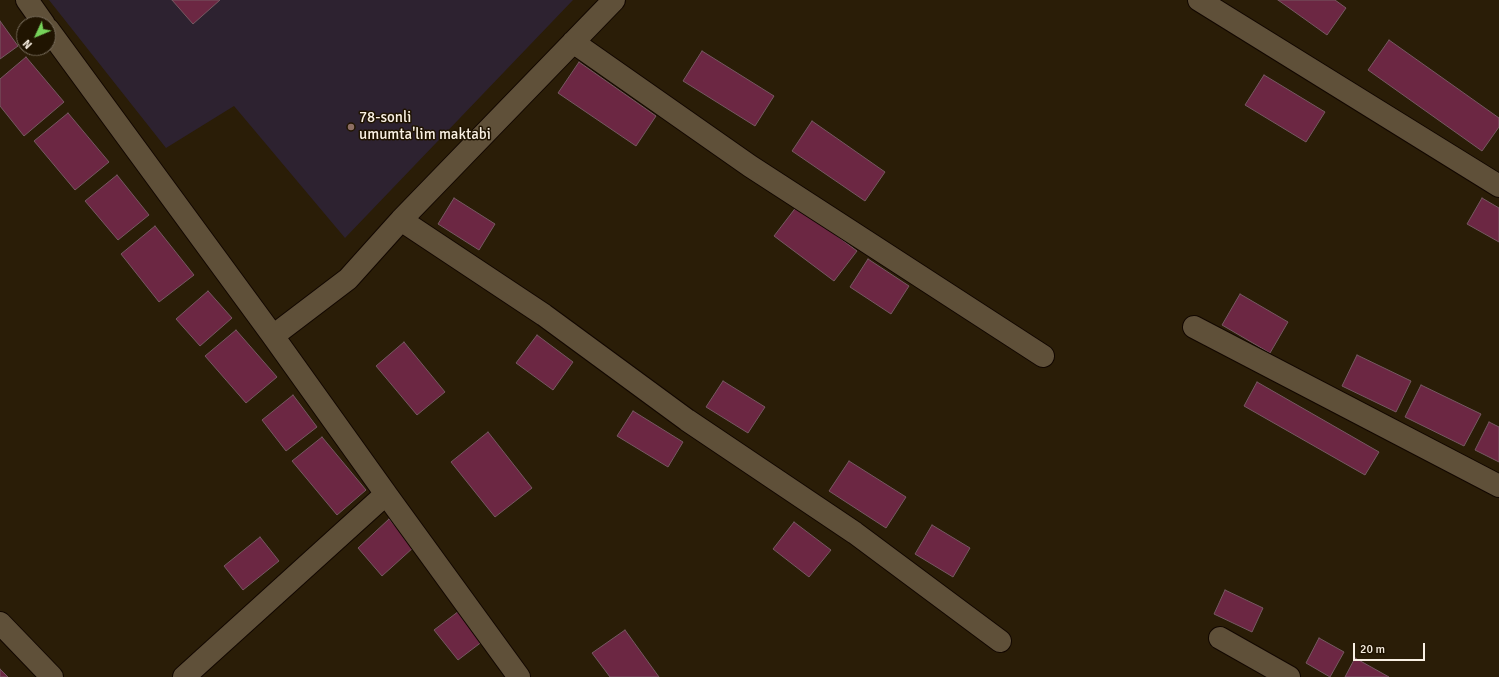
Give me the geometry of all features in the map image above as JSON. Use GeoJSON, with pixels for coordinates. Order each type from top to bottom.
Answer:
{"type":"FeatureCollection","features":[{"type":"Feature","properties":{"kind":"street"},"geometry":{"type":"LineString","coordinates":[[26,0],[38,16]]}},
{"type":"Feature","properties":{"kind":"street"},"geometry":{"type":"LineString","coordinates":[[273,336],[348,279],[401,220],[614,0]]}},
{"type":"Feature","properties":{"kind":"street"},"geometry":{"type":"LineString","coordinates":[[1199,0],[1499,186]]}},
{"type":"Feature","properties":{"kind":"street"},"geometry":{"type":"LineString","coordinates":[[56,40],[273,336],[519,677]]}},
{"type":"Feature","properties":{"kind":"street"},"geometry":{"type":"LineString","coordinates":[[573,42],[750,166],[1043,356]]}},
{"type":"Feature","properties":{"kind":"street"},"geometry":{"type":"LineString","coordinates":[[401,220],[544,315],[687,420],[855,533],[1000,641]]}},
{"type":"Feature","properties":{"kind":"street"},"geometry":{"type":"LineString","coordinates":[[1194,327],[1499,486]]}},
{"type":"Feature","properties":{"kind":"street"},"geometry":{"type":"LineString","coordinates":[[184,677],[386,494]]}},
{"type":"Feature","properties":{"kind":"street"},"geometry":{"type":"LineString","coordinates":[[0,623],[52,677]]}},
{"type":"Feature","properties":{"kind":"street"},"geometry":{"type":"LineString","coordinates":[[1220,638],[1289,677]]}},
{"type":"Feature","properties":{"kind":"shaded area","name":"78-sonli umumta'lim maktabi"},"geometry":{"type":"Polygon","coordinates":[[[49,0],[573,0],[345,238],[234,106],[166,148],[49,0]]]}},
{"type":"Feature","properties":{"kind":"building"},"geometry":{"type":"Polygon","coordinates":[[[172,0],[220,0],[193,24],[172,0]]]}},
{"type":"Feature","properties":{"kind":"building"},"geometry":{"type":"Polygon","coordinates":[[[1278,0],[1335,0],[1346,8],[1327,35],[1278,0]]]}},
{"type":"Feature","properties":{"kind":"building"},"geometry":{"type":"Polygon","coordinates":[[[0,21],[16,43],[16,47],[0,59],[0,21]]]}},
{"type":"Feature","properties":{"kind":"building"},"geometry":{"type":"Polygon","coordinates":[[[1389,40],[1499,118],[1499,127],[1482,151],[1368,70],[1389,40]]]}},
{"type":"Feature","properties":{"kind":"building"},"geometry":{"type":"Polygon","coordinates":[[[702,51],[774,96],[755,126],[683,81],[702,51]]]}},
{"type":"Feature","properties":{"kind":"building"},"geometry":{"type":"Polygon","coordinates":[[[26,57],[64,102],[24,136],[0,106],[0,79],[26,57]]]}},
{"type":"Feature","properties":{"kind":"building"},"geometry":{"type":"Polygon","coordinates":[[[579,62],[656,116],[636,146],[558,93],[579,62]]]}},
{"type":"Feature","properties":{"kind":"building"},"geometry":{"type":"Polygon","coordinates":[[[1264,75],[1325,112],[1306,142],[1245,105],[1264,75]]]}},
{"type":"Feature","properties":{"kind":"building"},"geometry":{"type":"Polygon","coordinates":[[[68,113],[109,162],[75,190],[34,141],[68,113]]]}},
{"type":"Feature","properties":{"kind":"building"},"geometry":{"type":"Polygon","coordinates":[[[812,121],[885,172],[865,201],[792,151],[812,121]]]}},
{"type":"Feature","properties":{"kind":"building"},"geometry":{"type":"Polygon","coordinates":[[[117,175],[149,215],[118,240],[85,201],[117,175]]]}},
{"type":"Feature","properties":{"kind":"building"},"geometry":{"type":"Polygon","coordinates":[[[454,198],[495,224],[479,250],[438,224],[454,198]]]}},
{"type":"Feature","properties":{"kind":"building"},"geometry":{"type":"Polygon","coordinates":[[[1482,198],[1499,208],[1499,242],[1467,224],[1482,198]]]}},
{"type":"Feature","properties":{"kind":"building"},"geometry":{"type":"Polygon","coordinates":[[[797,206],[857,251],[834,281],[774,236],[797,206]]]}},
{"type":"Feature","properties":{"kind":"building"},"geometry":{"type":"Polygon","coordinates":[[[155,226],[194,275],[159,302],[121,254],[155,226]]]}},
{"type":"Feature","properties":{"kind":"building"},"geometry":{"type":"Polygon","coordinates":[[[868,259],[909,286],[891,314],[850,287],[868,259]]]}},
{"type":"Feature","properties":{"kind":"building"},"geometry":{"type":"Polygon","coordinates":[[[208,291],[232,318],[200,346],[176,319],[208,291]]]}},
{"type":"Feature","properties":{"kind":"building"},"geometry":{"type":"Polygon","coordinates":[[[1240,294],[1288,322],[1270,353],[1222,325],[1240,294]]]}},
{"type":"Feature","properties":{"kind":"building"},"geometry":{"type":"Polygon","coordinates":[[[236,330],[277,377],[246,403],[205,356],[236,330]]]}},
{"type":"Feature","properties":{"kind":"building"},"geometry":{"type":"Polygon","coordinates":[[[537,335],[573,362],[553,390],[516,363],[537,335]]]}},
{"type":"Feature","properties":{"kind":"building"},"geometry":{"type":"Polygon","coordinates":[[[404,342],[445,392],[417,415],[376,366],[404,342]]]}},
{"type":"Feature","properties":{"kind":"building"},"geometry":{"type":"Polygon","coordinates":[[[1357,355],[1411,381],[1396,412],[1342,386],[1357,355]]]}},
{"type":"Feature","properties":{"kind":"building"},"geometry":{"type":"Polygon","coordinates":[[[723,381],[765,407],[748,433],[706,407],[723,381]]]}},
{"type":"Feature","properties":{"kind":"building"},"geometry":{"type":"Polygon","coordinates":[[[1257,382],[1379,452],[1365,475],[1244,406],[1257,382]]]}},
{"type":"Feature","properties":{"kind":"building"},"geometry":{"type":"Polygon","coordinates":[[[1421,385],[1481,414],[1464,446],[1405,417],[1421,385]]]}},
{"type":"Feature","properties":{"kind":"building"},"geometry":{"type":"Polygon","coordinates":[[[293,395],[317,427],[286,451],[262,420],[293,395]]]}},
{"type":"Feature","properties":{"kind":"building"},"geometry":{"type":"Polygon","coordinates":[[[633,411],[683,442],[668,467],[617,436],[633,411]]]}},
{"type":"Feature","properties":{"kind":"building"},"geometry":{"type":"Polygon","coordinates":[[[1489,422],[1499,427],[1499,462],[1475,450],[1489,422]]]}},
{"type":"Feature","properties":{"kind":"building"},"geometry":{"type":"Polygon","coordinates":[[[488,432],[532,488],[495,517],[451,462],[488,432]]]}},
{"type":"Feature","properties":{"kind":"building"},"geometry":{"type":"Polygon","coordinates":[[[322,437],[366,490],[337,515],[292,461],[322,437]]]}},
{"type":"Feature","properties":{"kind":"building"},"geometry":{"type":"Polygon","coordinates":[[[849,461],[906,497],[886,528],[829,491],[849,461]]]}},
{"type":"Feature","properties":{"kind":"building"},"geometry":{"type":"Polygon","coordinates":[[[389,519],[414,547],[382,576],[358,548],[389,519]]]}},
{"type":"Feature","properties":{"kind":"building"},"geometry":{"type":"Polygon","coordinates":[[[794,522],[831,550],[809,577],[773,549],[794,522]]]}},
{"type":"Feature","properties":{"kind":"building"},"geometry":{"type":"Polygon","coordinates":[[[932,525],[970,548],[953,577],[915,554],[932,525]]]}},
{"type":"Feature","properties":{"kind":"building"},"geometry":{"type":"Polygon","coordinates":[[[260,537],[279,561],[243,590],[224,566],[260,537]]]}},
{"type":"Feature","properties":{"kind":"building"},"geometry":{"type":"Polygon","coordinates":[[[1225,590],[1263,608],[1252,632],[1214,614],[1225,590]]]}},
{"type":"Feature","properties":{"kind":"building"},"geometry":{"type":"Polygon","coordinates":[[[459,611],[483,641],[458,660],[434,630],[459,611]]]}},
{"type":"Feature","properties":{"kind":"building"},"geometry":{"type":"Polygon","coordinates":[[[625,630],[659,677],[610,677],[592,653],[625,630]]]}},
{"type":"Feature","properties":{"kind":"building"},"geometry":{"type":"Polygon","coordinates":[[[1319,638],[1344,652],[1330,677],[1306,663],[1319,638]]]}},
{"type":"Feature","properties":{"kind":"building"},"geometry":{"type":"Polygon","coordinates":[[[1355,658],[1389,677],[1345,677],[1355,658]]]}},
{"type":"Feature","properties":{"kind":"building"},"geometry":{"type":"Polygon","coordinates":[[[0,669],[8,677],[0,677],[0,669]]]}},
{"type":"Feature","properties":{"kind":"place","name":"78-sonli umumta'lim maktabi"},"geometry":{"type":"Point","coordinates":[351,127]}}]}
